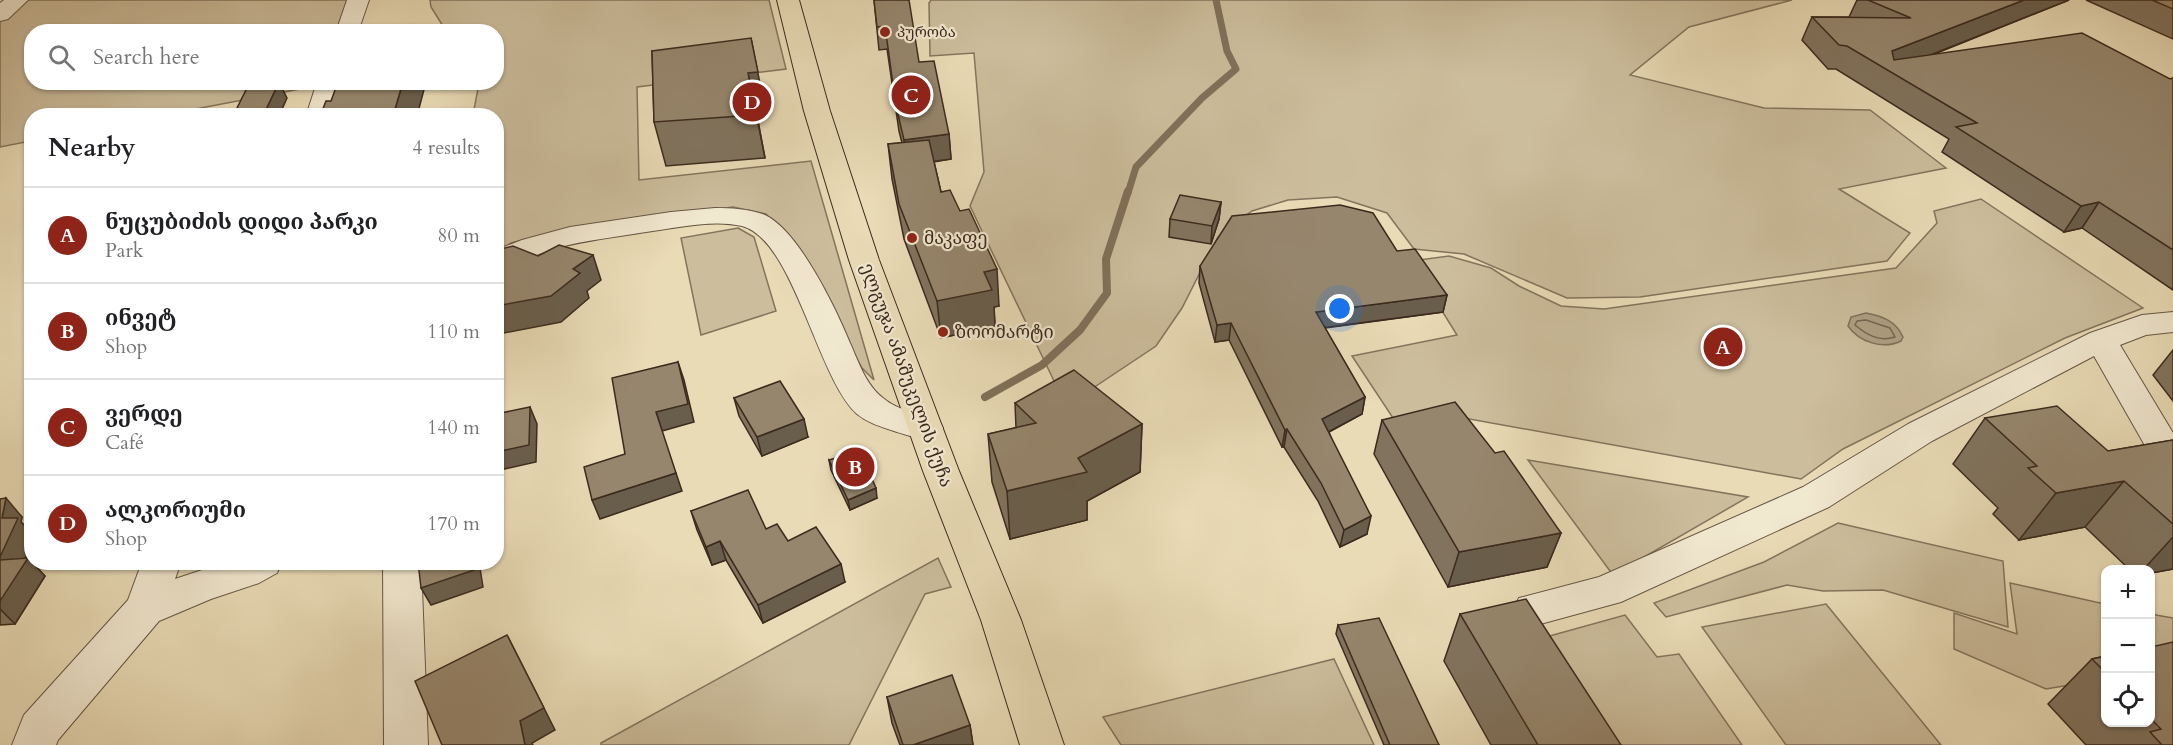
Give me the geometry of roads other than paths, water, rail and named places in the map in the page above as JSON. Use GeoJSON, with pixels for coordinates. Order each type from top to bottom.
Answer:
{"type":"FeatureCollection","features":[{"type":"Feature","properties":{"kind":"main road","name":"ელგუჯა ამაშუკელის ქუჩა"},"geometry":{"type":"LineString","coordinates":[[788,0],[817,111],[864,260],[1000,620],[1042,745]]}},
{"type":"Feature","properties":{"kind":"street"},"geometry":{"type":"LineString","coordinates":[[0,14],[17,0]]}},
{"type":"Feature","properties":{"kind":"street"},"geometry":{"type":"LineString","coordinates":[[349,24],[358,0]]}},
{"type":"Feature","properties":{"kind":"street"},"geometry":{"type":"LineString","coordinates":[[321,108],[326,90]]}},
{"type":"Feature","properties":{"kind":"street"},"geometry":{"type":"LineString","coordinates":[[504,258],[572,235],[670,220],[723,217],[755,221],[769,228],[784,248],[824,318],[859,394],[871,407],[891,417],[926,429]]}},
{"type":"Feature","properties":{"kind":"street"},"geometry":{"type":"LineString","coordinates":[[1533,610],[1607,591],[1816,496],[1963,408],[2101,340],[2142,325],[2173,322]]}},
{"type":"Feature","properties":{"kind":"street"},"geometry":{"type":"LineString","coordinates":[[2101,340],[2173,463]]}},
{"type":"Feature","properties":{"kind":"street"},"geometry":{"type":"LineString","coordinates":[[34,745],[40,729],[145,609],[159,570]]}},
{"type":"Feature","properties":{"kind":"street"},"geometry":{"type":"LineString","coordinates":[[145,609],[198,587],[249,570]]}},
{"type":"Feature","properties":{"kind":"street"},"geometry":{"type":"LineString","coordinates":[[402,570],[406,745]]}},
{"type":"Feature","properties":{"kind":"water"},"geometry":{"type":"Polygon","coordinates":[[[1866,313],[1883,318],[1897,327],[1903,337],[1901,341],[1887,345],[1872,343],[1853,332],[1848,326],[1851,317],[1866,313]]]}},
{"type":"Feature","properties":{"kind":"waterway"},"geometry":{"type":"LineString","coordinates":[[1128,193],[1136,167],[1202,98],[1236,69],[1227,51],[1216,0]]}},
{"type":"Feature","properties":{"kind":"waterway"},"geometry":{"type":"LineString","coordinates":[[985,397],[1042,365],[1080,330],[1107,293],[1106,259],[1128,191]]}},
{"type":"Feature","properties":{"kind":"place","name":"პურობა"},"geometry":{"type":"Point","coordinates":[885,32]}},
{"type":"Feature","properties":{"kind":"place","name":"ვერდე"},"geometry":{"type":"Point","coordinates":[911,95]}},
{"type":"Feature","properties":{"kind":"place","name":"ალკორიუმი"},"geometry":{"type":"Point","coordinates":[752,102]}},
{"type":"Feature","properties":{"kind":"place","name":"მაკაფე"},"geometry":{"type":"Point","coordinates":[912,238]}},
{"type":"Feature","properties":{"kind":"place","name":"ზოომარტი"},"geometry":{"type":"Point","coordinates":[943,332]}},
{"type":"Feature","properties":{"kind":"place","name":"ნუცუბიძის დიდი პარკი"},"geometry":{"type":"Point","coordinates":[1723,347]}},
{"type":"Feature","properties":{"kind":"place","name":"ინვეტ"},"geometry":{"type":"Point","coordinates":[855,467]}}]}
